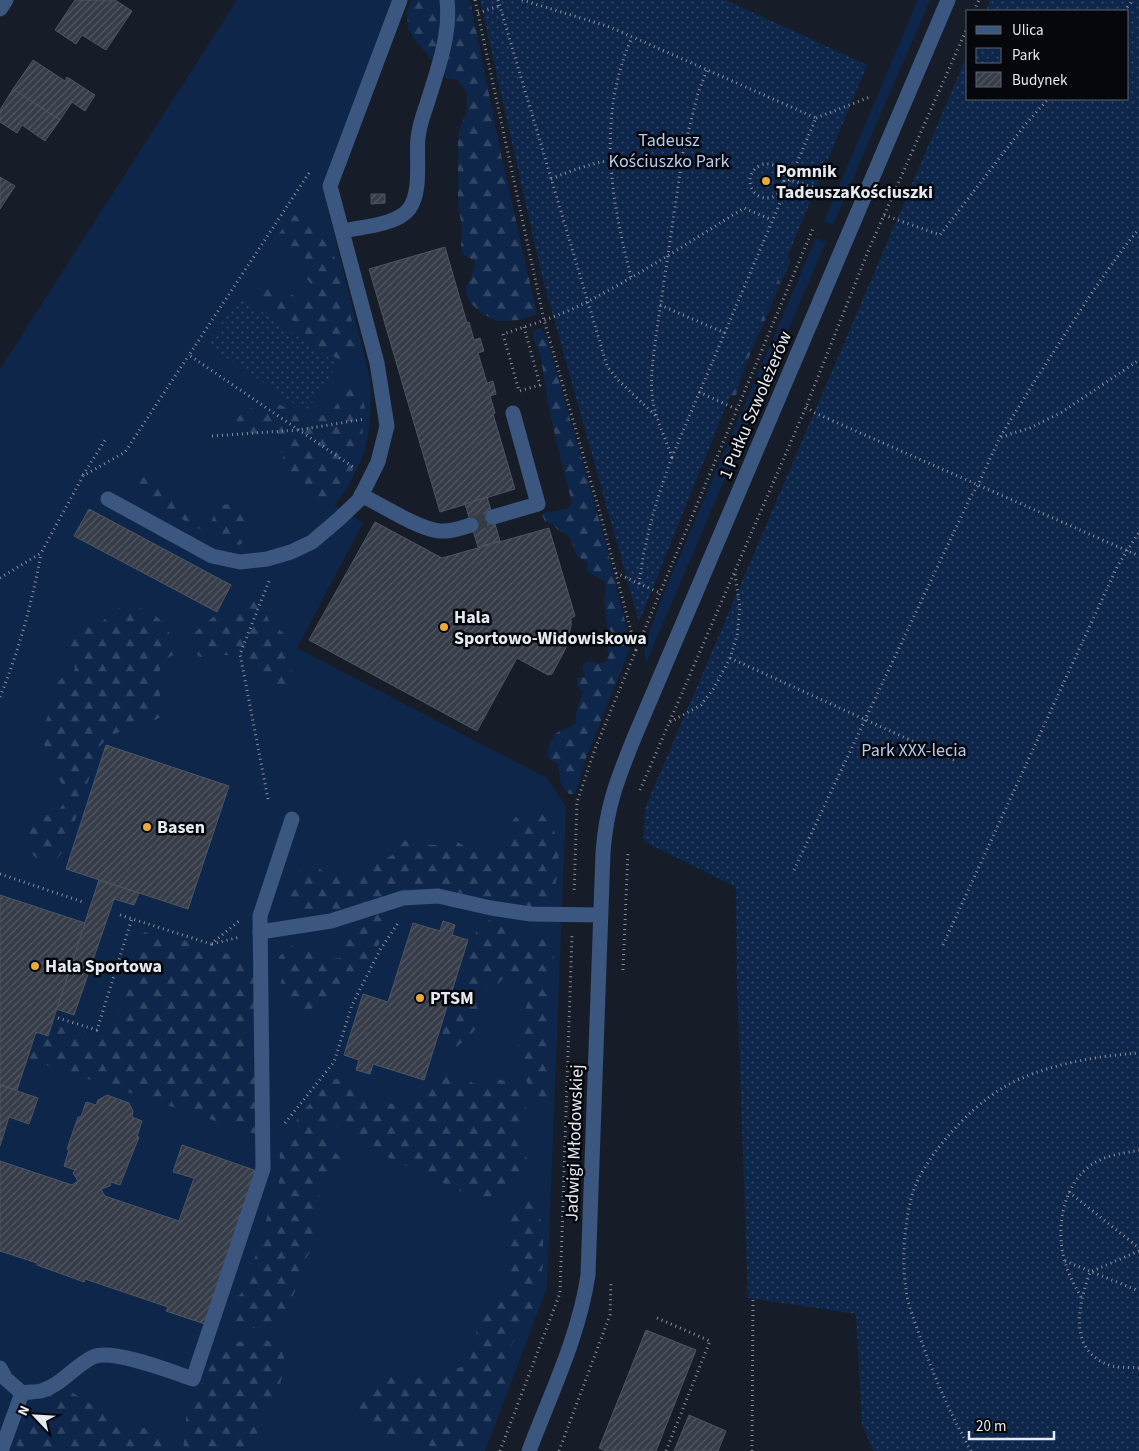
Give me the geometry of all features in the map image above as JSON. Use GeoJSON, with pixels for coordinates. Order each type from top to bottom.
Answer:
{"type":"FeatureCollection","features":[{"type":"Feature","properties":{"kind":"street"},"geometry":{"type":"LineString","coordinates":[[0,8],[6,0]]}},
{"type":"Feature","properties":{"kind":"street"},"geometry":{"type":"LineString","coordinates":[[108,499],[212,556],[240,562],[267,559],[312,542],[340,519],[359,500],[378,462],[387,426],[377,363],[330,186],[400,0]]}},
{"type":"Feature","properties":{"kind":"street"},"geometry":{"type":"LineString","coordinates":[[342,231],[387,222],[401,217],[410,208],[415,195],[417,180],[418,136],[448,26],[447,0]]}},
{"type":"Feature","properties":{"kind":"street","name":"1 Pułku Szwoleżerów"},"geometry":{"type":"LineString","coordinates":[[604,827],[615,786],[634,738],[948,0]]}},
{"type":"Feature","properties":{"kind":"street"},"geometry":{"type":"LineString","coordinates":[[493,517],[538,504],[513,413]]}},
{"type":"Feature","properties":{"kind":"street"},"geometry":{"type":"LineString","coordinates":[[361,495],[428,528],[450,531],[471,525]]}},
{"type":"Feature","properties":{"kind":"street"},"geometry":{"type":"LineString","coordinates":[[0,1368],[6,1379],[22,1393],[41,1391],[58,1383],[95,1356],[120,1356],[193,1379],[263,1169],[260,916],[292,819]]}},
{"type":"Feature","properties":{"kind":"street","name":"Jadwigi Młodowskiej"},"geometry":{"type":"LineString","coordinates":[[529,1451],[577,1328],[584,1302],[588,1275],[604,827]]}},
{"type":"Feature","properties":{"kind":"street"},"geometry":{"type":"LineString","coordinates":[[260,932],[331,921],[403,898],[438,896],[531,914],[600,915]]}},
{"type":"Feature","properties":{"kind":"street"},"geometry":{"type":"LineString","coordinates":[[1,1451],[22,1393]]}},
{"type":"Feature","properties":{"kind":"path"},"geometry":{"type":"LineString","coordinates":[[474,0],[544,320],[602,520],[636,650]]}},
{"type":"Feature","properties":{"kind":"path"},"geometry":{"type":"LineString","coordinates":[[498,0],[607,366],[618,380],[658,418]]}},
{"type":"Feature","properties":{"kind":"path"},"geometry":{"type":"LineString","coordinates":[[522,0],[610,27],[816,118],[870,97]]}},
{"type":"Feature","properties":{"kind":"path"},"geometry":{"type":"LineString","coordinates":[[1125,10],[1134,0]]}},
{"type":"Feature","properties":{"kind":"path"},"geometry":{"type":"LineString","coordinates":[[478,13],[499,6]]}},
{"type":"Feature","properties":{"kind":"path"},"geometry":{"type":"LineString","coordinates":[[655,756],[806,407],[869,249],[966,30]]}},
{"type":"Feature","properties":{"kind":"path"},"geometry":{"type":"LineString","coordinates":[[631,277],[617,219],[610,160],[612,113],[616,82],[624,55],[632,37]]}},
{"type":"Feature","properties":{"kind":"path"},"geometry":{"type":"LineString","coordinates":[[672,457],[658,418],[652,394],[653,365],[660,305],[682,161],[698,93],[707,70]]}},
{"type":"Feature","properties":{"kind":"path"},"geometry":{"type":"LineString","coordinates":[[884,215],[940,235],[1025,125],[1047,100]]}},
{"type":"Feature","properties":{"kind":"path"},"geometry":{"type":"LineString","coordinates":[[640,584],[648,528],[672,457],[816,118]]}},
{"type":"Feature","properties":{"kind":"path"},"geometry":{"type":"LineString","coordinates":[[551,179],[578,168],[620,158],[658,158],[682,161]]}},
{"type":"Feature","properties":{"kind":"path"},"geometry":{"type":"LineString","coordinates":[[769,164],[779,169],[784,179],[784,184],[778,194],[768,198],[757,195],[750,186],[749,180],[758,166],[769,164]]}},
{"type":"Feature","properties":{"kind":"path"},"geometry":{"type":"LineString","coordinates":[[83,476],[125,452],[313,167]]}},
{"type":"Feature","properties":{"kind":"path"},"geometry":{"type":"LineString","coordinates":[[784,179],[818,188]]}},
{"type":"Feature","properties":{"kind":"path"},"geometry":{"type":"LineString","coordinates":[[778,194],[781,200]]}},
{"type":"Feature","properties":{"kind":"path"},"geometry":{"type":"LineString","coordinates":[[524,327],[540,385],[518,391],[503,334],[544,320],[587,302],[668,256],[744,208],[772,220]]}},
{"type":"Feature","properties":{"kind":"path"},"geometry":{"type":"LineString","coordinates":[[500,1451],[560,1293],[577,802],[595,749],[814,226]]}},
{"type":"Feature","properties":{"kind":"path"},"geometry":{"type":"LineString","coordinates":[[794,870],[1000,437],[1093,291],[1139,229]]}},
{"type":"Feature","properties":{"kind":"path"},"geometry":{"type":"LineString","coordinates":[[660,305],[724,333]]}},
{"type":"Feature","properties":{"kind":"path"},"geometry":{"type":"LineString","coordinates":[[189,355],[355,469]]}},
{"type":"Feature","properties":{"kind":"path"},"geometry":{"type":"LineString","coordinates":[[1000,437],[1030,428],[1062,412],[1139,360]]}},
{"type":"Feature","properties":{"kind":"path"},"geometry":{"type":"LineString","coordinates":[[699,392],[736,409]]}},
{"type":"Feature","properties":{"kind":"path"},"geometry":{"type":"LineString","coordinates":[[806,407],[823,417],[1139,556]]}},
{"type":"Feature","properties":{"kind":"path"},"geometry":{"type":"LineString","coordinates":[[212,436],[298,430],[369,418]]}},
{"type":"Feature","properties":{"kind":"path"},"geometry":{"type":"LineString","coordinates":[[0,697],[34,596],[41,553],[83,476],[107,437]]}},
{"type":"Feature","properties":{"kind":"path"},"geometry":{"type":"LineString","coordinates":[[943,945],[1113,576],[1139,532]]}},
{"type":"Feature","properties":{"kind":"path"},"geometry":{"type":"LineString","coordinates":[[0,578],[41,553]]}},
{"type":"Feature","properties":{"kind":"path"},"geometry":{"type":"LineString","coordinates":[[268,799],[240,654],[262,595],[281,555]]}},
{"type":"Feature","properties":{"kind":"path"},"geometry":{"type":"LineString","coordinates":[[616,573],[660,593]]}},
{"type":"Feature","properties":{"kind":"path"},"geometry":{"type":"LineString","coordinates":[[670,722],[700,705],[714,688],[730,658],[737,636],[740,608],[735,574]]}},
{"type":"Feature","properties":{"kind":"path"},"geometry":{"type":"LineString","coordinates":[[730,658],[956,762]]}},
{"type":"Feature","properties":{"kind":"path"},"geometry":{"type":"LineString","coordinates":[[0,874],[83,902]]}},
{"type":"Feature","properties":{"kind":"path"},"geometry":{"type":"LineString","coordinates":[[120,915],[211,944],[260,932]]}},
{"type":"Feature","properties":{"kind":"path"},"geometry":{"type":"LineString","coordinates":[[58,1018],[97,1030],[132,918]]}},
{"type":"Feature","properties":{"kind":"path"},"geometry":{"type":"LineString","coordinates":[[211,944],[240,919]]}},
{"type":"Feature","properties":{"kind":"path"},"geometry":{"type":"LineString","coordinates":[[263,1150],[334,1062],[352,1005],[380,950],[400,921]]}},
{"type":"Feature","properties":{"kind":"path"},"geometry":{"type":"LineString","coordinates":[[971,1451],[952,1417],[934,1374],[916,1325],[906,1290],[904,1248],[911,1198],[925,1167],[948,1136],[971,1111],[1004,1087],[1042,1071],[1078,1061],[1139,1053]]}},
{"type":"Feature","properties":{"kind":"path"},"geometry":{"type":"LineString","coordinates":[[1081,1297],[1064,1261],[1062,1215],[1069,1192],[1081,1173],[1101,1159],[1139,1150]]}},
{"type":"Feature","properties":{"kind":"path"},"geometry":{"type":"LineString","coordinates":[[1069,1192],[1139,1250],[1090,1272],[1081,1297],[1078,1323],[1084,1344],[1096,1359],[1113,1366],[1139,1368]]}},
{"type":"Feature","properties":{"kind":"path"},"geometry":{"type":"LineString","coordinates":[[1064,1261],[1139,1291]]}},
{"type":"Feature","properties":{"kind":"path"},"geometry":{"type":"LineString","coordinates":[[752,1451],[753,1298]]}},
{"type":"Feature","properties":{"kind":"path"},"geometry":{"type":"LineString","coordinates":[[657,1318],[710,1341],[666,1451]]}},
{"type":"Feature","properties":{"kind":"green space"},"geometry":{"type":"Polygon","coordinates":[[[237,0],[394,0],[322,185],[370,379],[371,398],[366,446],[354,475],[335,505],[363,523],[297,648],[547,778],[566,806],[547,1288],[485,1451],[0,1451],[0,369],[237,0]]]}},
{"type":"Feature","properties":{"kind":"green space"},"geometry":{"type":"Polygon","coordinates":[[[412,0],[470,0],[503,164],[537,314],[519,320],[497,321],[481,313],[471,303],[466,294],[466,286],[471,279],[475,261],[464,255],[461,247],[462,225],[458,207],[458,141],[460,127],[467,112],[467,93],[458,80],[447,78],[408,29],[407,11],[412,0]]]}},
{"type":"Feature","properties":{"kind":"green space","name":"Tadeusz Kościuszko Park"},"geometry":{"type":"Polygon","coordinates":[[[480,0],[726,0],[867,65],[742,366],[639,622],[542,276],[480,0]]]}},
{"type":"Feature","properties":{"kind":"green space"},"geometry":{"type":"Polygon","coordinates":[[[918,0],[930,0],[833,225],[824,221],[918,0]]]}},
{"type":"Feature","properties":{"kind":"green space","name":"Park XXX-lecia"},"geometry":{"type":"Polygon","coordinates":[[[990,0],[1139,0],[1139,1451],[873,1451],[862,1424],[856,1314],[748,1298],[737,980],[736,887],[643,841],[645,808],[966,58],[966,100],[1129,100],[1129,10],[986,10],[990,0]]]}},
{"type":"Feature","properties":{"kind":"green space"},"geometry":{"type":"Polygon","coordinates":[[[293,215],[305,217],[310,228],[323,239],[336,260],[354,329],[356,356],[347,364],[324,351],[306,336],[301,325],[277,315],[266,305],[254,289],[265,282],[301,299],[313,297],[313,286],[304,276],[307,265],[304,256],[292,251],[279,250],[275,239],[293,215]]]}},
{"type":"Feature","properties":{"kind":"green space"},"geometry":{"type":"Polygon","coordinates":[[[816,238],[826,242],[646,663],[644,649],[660,602],[816,238]]]}},
{"type":"Feature","properties":{"kind":"green space"},"geometry":{"type":"Polygon","coordinates":[[[782,250],[791,260],[746,364],[736,395],[725,396],[782,250]]]}},
{"type":"Feature","properties":{"kind":"green space"},"geometry":{"type":"Polygon","coordinates":[[[240,297],[338,364],[306,412],[207,344],[240,297]]]}},
{"type":"Feature","properties":{"kind":"green space"},"geometry":{"type":"Polygon","coordinates":[[[539,328],[545,333],[605,540],[631,646],[587,755],[575,794],[569,794],[561,785],[558,764],[548,758],[548,749],[550,741],[558,732],[576,722],[577,710],[583,692],[577,686],[577,678],[585,677],[582,666],[587,661],[599,664],[606,662],[609,655],[604,598],[606,583],[586,570],[588,563],[576,555],[571,539],[566,533],[559,531],[552,524],[545,521],[542,515],[546,512],[568,509],[572,503],[551,417],[541,357],[533,336],[533,332],[539,328]]]}},
{"type":"Feature","properties":{"kind":"green space"},"geometry":{"type":"Polygon","coordinates":[[[361,386],[365,410],[360,454],[351,474],[329,502],[317,505],[307,494],[305,479],[280,473],[277,465],[283,459],[284,454],[278,450],[275,439],[233,428],[239,416],[251,408],[264,415],[278,404],[303,414],[315,416],[330,414],[348,388],[361,386]]]}},
{"type":"Feature","properties":{"kind":"green space"},"geometry":{"type":"Polygon","coordinates":[[[143,477],[161,480],[166,484],[171,493],[188,500],[192,516],[200,525],[211,524],[214,514],[220,505],[232,504],[249,521],[248,536],[240,545],[229,543],[142,497],[132,482],[143,477]]]}},
{"type":"Feature","properties":{"kind":"green space"},"geometry":{"type":"Polygon","coordinates":[[[253,600],[263,605],[269,621],[288,637],[287,657],[292,671],[292,683],[286,687],[260,683],[253,666],[240,654],[200,657],[191,650],[193,634],[213,617],[219,617],[253,600]]]}},
{"type":"Feature","properties":{"kind":"green space"},"geometry":{"type":"Polygon","coordinates":[[[123,606],[137,607],[154,614],[163,623],[177,645],[179,653],[166,660],[159,673],[158,680],[164,715],[148,723],[123,730],[100,746],[67,844],[58,858],[49,864],[35,857],[25,844],[28,827],[37,817],[49,815],[61,808],[68,793],[52,768],[45,750],[44,731],[47,717],[54,702],[53,687],[63,677],[74,677],[75,662],[66,652],[67,641],[74,629],[99,626],[107,616],[123,606]]]}},
{"type":"Feature","properties":{"kind":"green space"},"geometry":{"type":"Polygon","coordinates":[[[524,809],[543,815],[554,830],[557,839],[558,870],[552,893],[544,906],[532,908],[441,889],[400,890],[340,912],[303,917],[284,906],[292,879],[299,870],[306,866],[317,865],[322,871],[339,877],[353,872],[363,862],[374,858],[381,861],[392,855],[405,840],[411,843],[435,845],[447,836],[476,853],[488,853],[504,842],[509,824],[524,809]]]}},
{"type":"Feature","properties":{"kind":"green space"},"geometry":{"type":"Polygon","coordinates":[[[409,904],[392,920],[359,980],[346,989],[330,1008],[316,1005],[308,1013],[296,1012],[285,1002],[280,987],[282,978],[278,967],[279,957],[290,945],[315,952],[327,960],[339,958],[344,946],[342,935],[357,920],[409,904]]]}},
{"type":"Feature","properties":{"kind":"green space"},"geometry":{"type":"Polygon","coordinates":[[[489,920],[505,926],[519,936],[540,935],[554,947],[553,968],[547,998],[552,1086],[549,1109],[522,1076],[517,1063],[520,1029],[527,1003],[523,978],[509,972],[498,984],[492,985],[478,998],[479,1016],[476,1028],[468,1038],[454,1049],[439,1043],[476,932],[489,920]]]}},
{"type":"Feature","properties":{"kind":"green space"},"geometry":{"type":"Polygon","coordinates":[[[144,932],[157,935],[159,932],[240,958],[250,964],[254,970],[257,1012],[246,1021],[248,1056],[260,1070],[261,1136],[27,1059],[36,1032],[52,1023],[109,1041],[144,932]]]}},
{"type":"Feature","properties":{"kind":"green space"},"geometry":{"type":"Polygon","coordinates":[[[455,1071],[482,1088],[494,1078],[508,1082],[518,1091],[525,1104],[527,1118],[515,1140],[529,1161],[518,1180],[505,1195],[484,1202],[363,1146],[342,1125],[326,1131],[324,1142],[341,1158],[335,1176],[318,1191],[324,1211],[316,1221],[318,1238],[305,1260],[280,1328],[227,1328],[232,1305],[248,1287],[249,1273],[261,1241],[271,1202],[279,1184],[280,1148],[300,1115],[329,1081],[344,1077],[368,1096],[385,1103],[394,1104],[404,1102],[417,1095],[440,1072],[455,1071]]]}},
{"type":"Feature","properties":{"kind":"green space"},"geometry":{"type":"Polygon","coordinates":[[[533,1191],[543,1229],[543,1265],[537,1300],[528,1321],[512,1344],[511,1373],[496,1407],[488,1437],[476,1451],[449,1450],[427,1445],[413,1436],[379,1434],[363,1424],[355,1409],[367,1388],[390,1377],[412,1379],[449,1372],[468,1364],[476,1342],[477,1316],[490,1298],[503,1290],[511,1278],[506,1238],[512,1217],[533,1191]]]}},
{"type":"Feature","properties":{"kind":"green space"},"geometry":{"type":"Polygon","coordinates":[[[260,1338],[280,1345],[286,1365],[281,1380],[279,1396],[258,1421],[257,1437],[262,1444],[262,1451],[183,1451],[187,1409],[201,1385],[214,1352],[232,1343],[260,1338]]]}},
{"type":"Feature","properties":{"kind":"green space"},"geometry":{"type":"Polygon","coordinates":[[[67,1389],[89,1403],[114,1414],[114,1425],[124,1433],[156,1425],[169,1442],[162,1451],[21,1451],[13,1441],[19,1424],[37,1411],[41,1399],[53,1392],[67,1389]]]}},
{"type":"Feature","properties":{"kind":"building"},"geometry":{"type":"Polygon","coordinates":[[[75,0],[115,0],[132,11],[106,50],[82,35],[76,44],[55,30],[75,0]]]}},
{"type":"Feature","properties":{"kind":"building"},"geometry":{"type":"Polygon","coordinates":[[[33,60],[65,81],[67,77],[95,95],[85,111],[72,102],[60,120],[13,89],[33,60]]]}},
{"type":"Feature","properties":{"kind":"building"},"geometry":{"type":"Polygon","coordinates":[[[13,89],[60,120],[45,141],[22,125],[17,133],[0,122],[0,110],[13,89]]]}},
{"type":"Feature","properties":{"kind":"building"},"geometry":{"type":"Polygon","coordinates":[[[0,177],[15,186],[0,209],[0,177]]]}},
{"type":"Feature","properties":{"kind":"building"},"geometry":{"type":"Polygon","coordinates":[[[371,194],[385,194],[385,203],[371,204],[371,194]]]}},
{"type":"Feature","properties":{"kind":"building"},"geometry":{"type":"Polygon","coordinates":[[[445,247],[467,323],[469,322],[474,340],[480,338],[484,351],[478,353],[487,383],[493,381],[496,394],[490,396],[495,413],[493,414],[515,489],[440,512],[369,269],[445,247]]]}},
{"type":"Feature","properties":{"kind":"building"},"geometry":{"type":"Polygon","coordinates":[[[487,497],[500,541],[478,547],[465,504],[487,497]]]}},
{"type":"Feature","properties":{"kind":"building"},"geometry":{"type":"Polygon","coordinates":[[[89,509],[231,585],[217,612],[74,536],[89,509]]]}},
{"type":"Feature","properties":{"kind":"building","name":"Hala Sportowo-Widowiskowa"},"geometry":{"type":"Polygon","coordinates":[[[375,522],[442,558],[549,528],[575,616],[571,618],[569,642],[552,674],[548,675],[517,658],[477,731],[309,640],[375,522]]]}},
{"type":"Feature","properties":{"kind":"building","name":"Basen"},"geometry":{"type":"Polygon","coordinates":[[[106,745],[229,786],[188,909],[66,869],[106,745]]]}},
{"type":"Feature","properties":{"kind":"building"},"geometry":{"type":"Polygon","coordinates":[[[99,880],[139,893],[134,905],[114,899],[74,1015],[56,1009],[99,880]]]}},
{"type":"Feature","properties":{"kind":"building","name":"Hala Sportowa"},"geometry":{"type":"Polygon","coordinates":[[[0,895],[85,923],[48,1036],[36,1032],[17,1090],[0,1085],[0,895]]]}},
{"type":"Feature","properties":{"kind":"building","name":"PTSM"},"geometry":{"type":"Polygon","coordinates":[[[443,921],[455,925],[452,935],[468,940],[424,1080],[373,1064],[370,1074],[356,1070],[359,1060],[344,1055],[363,994],[388,1002],[413,923],[440,931],[443,921]]]}},
{"type":"Feature","properties":{"kind":"building"},"geometry":{"type":"Polygon","coordinates":[[[0,1085],[38,1098],[29,1124],[9,1117],[0,1146],[0,1085]]]}},
{"type":"Feature","properties":{"kind":"building"},"geometry":{"type":"Polygon","coordinates":[[[107,1095],[129,1103],[133,1111],[132,1117],[142,1121],[137,1136],[139,1137],[120,1185],[111,1182],[110,1186],[101,1189],[105,1196],[179,1221],[194,1178],[173,1172],[182,1145],[257,1171],[205,1324],[166,1311],[168,1307],[85,1279],[84,1282],[37,1265],[37,1263],[0,1251],[0,1161],[72,1185],[78,1181],[73,1173],[75,1170],[64,1166],[69,1150],[67,1149],[78,1117],[81,1117],[86,1102],[96,1105],[98,1100],[107,1095]]]}},
{"type":"Feature","properties":{"kind":"building"},"geometry":{"type":"Polygon","coordinates":[[[646,1330],[696,1350],[656,1451],[606,1451],[599,1448],[646,1330]]]}},
{"type":"Feature","properties":{"kind":"building"},"geometry":{"type":"Polygon","coordinates":[[[689,1415],[726,1431],[718,1451],[674,1451],[689,1415]]]}},
{"type":"Feature","properties":{"kind":"tunnel"},"geometry":{"type":"LineString","coordinates":[[471,525],[493,517]]}},
{"type":"Feature","properties":{"kind":"place","name":"Pomnik TadeuszaKościuszki"},"geometry":{"type":"Point","coordinates":[766,181]}},
{"type":"Feature","properties":{"kind":"place","name":"Hala Sportowo-Widowiskowa"},"geometry":{"type":"Point","coordinates":[444,627]}},
{"type":"Feature","properties":{"kind":"place","name":"Basen"},"geometry":{"type":"Point","coordinates":[147,827]}},
{"type":"Feature","properties":{"kind":"place","name":"Hala Sportowa"},"geometry":{"type":"Point","coordinates":[35,966]}},
{"type":"Feature","properties":{"kind":"place","name":"PTSM"},"geometry":{"type":"Point","coordinates":[420,998]}}]}
